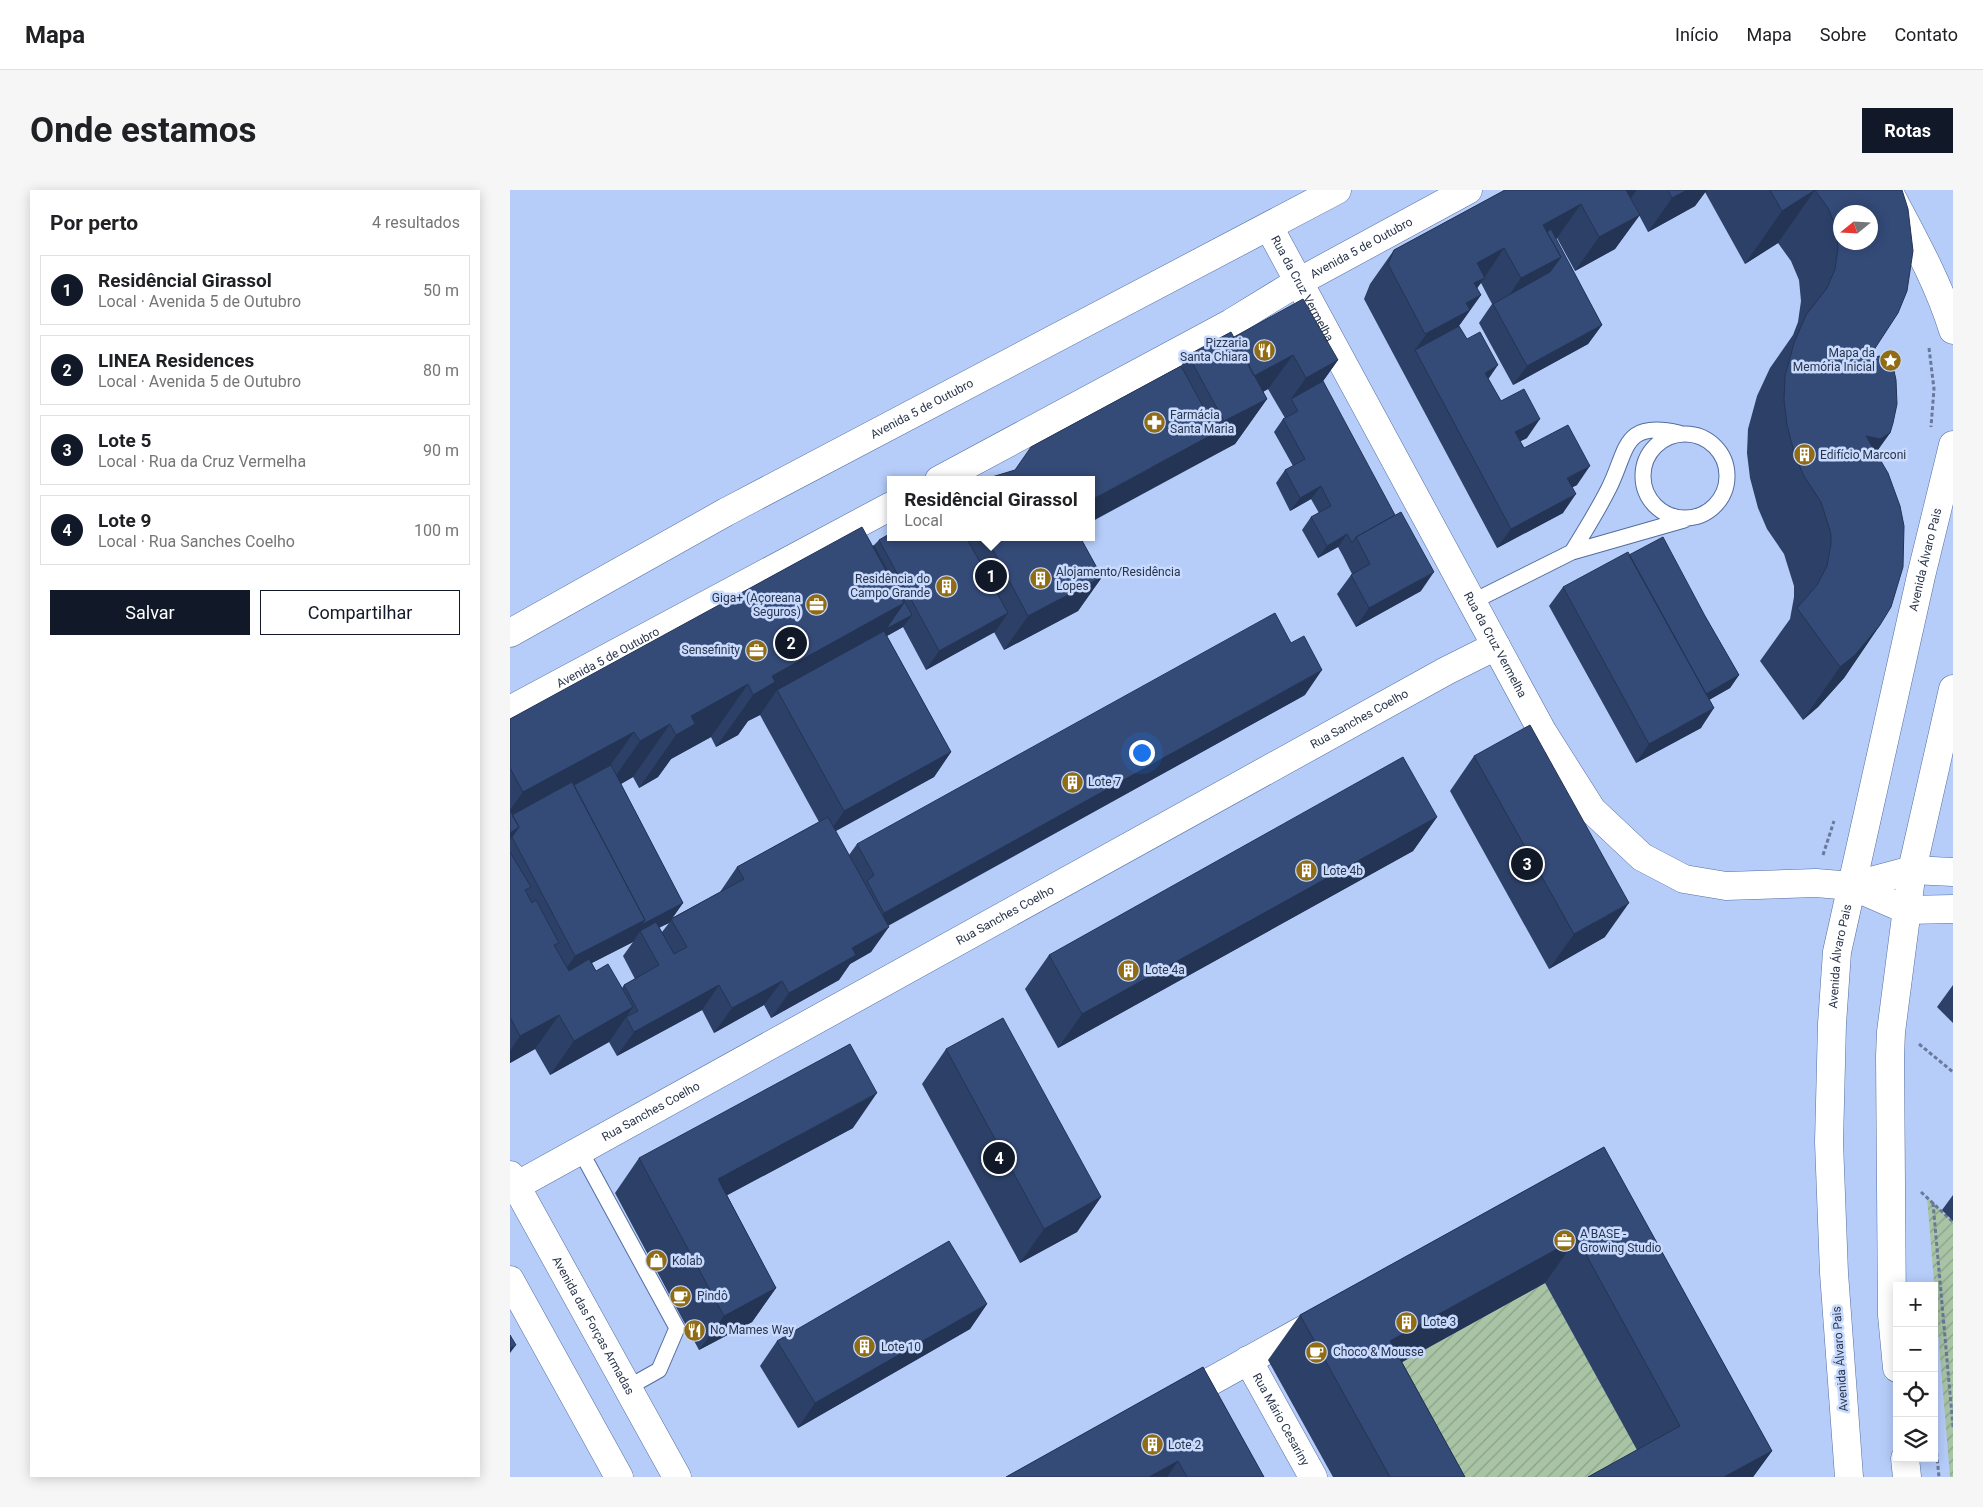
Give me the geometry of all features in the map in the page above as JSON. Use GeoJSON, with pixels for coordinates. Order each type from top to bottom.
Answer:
{"type":"FeatureCollection","features":[{"type":"Feature","properties":{"kind":"street","name":"Avenida 5 de Outubro"},"geometry":{"type":"LineString","coordinates":[[510,632],[726,512],[1337,190]]}},
{"type":"Feature","properties":{"kind":"street","name":"Avenida 5 de Outubro"},"geometry":{"type":"LineString","coordinates":[[947,476],[1231,323],[1299,282],[1468,190]]}},
{"type":"Feature","properties":{"kind":"street"},"geometry":{"type":"LineString","coordinates":[[1888,190],[1934,278],[1953,330]]}},
{"type":"Feature","properties":{"kind":"street","name":"Rua da Cruz Vermelha"},"geometry":{"type":"LineString","coordinates":[[1269,226],[1550,747],[1592,810],[1642,857],[1684,879],[1726,886],[1816,883],[1852,886]]}},
{"type":"Feature","properties":{"kind":"street","name":"Avenida Álvaro Pais"},"geometry":{"type":"LineString","coordinates":[[1849,1477],[1834,1273],[1829,1142],[1832,1024],[1837,952],[1919,586],[1953,445]]}},
{"type":"Feature","properties":{"kind":"street","name":"Avenida 5 de Outubro"},"geometry":{"type":"LineString","coordinates":[[510,710],[887,508]]}},
{"type":"Feature","properties":{"kind":"street","name":"Rua Sanches Coelho"},"geometry":{"type":"LineString","coordinates":[[513,1181],[580,1150],[1394,700],[1496,646]]}},
{"type":"Feature","properties":{"kind":"street"},"geometry":{"type":"LineString","coordinates":[[1893,1327],[1890,1056],[1892,1032],[1912,870],[1953,688]]}},
{"type":"Feature","properties":{"kind":"street"},"geometry":{"type":"LineString","coordinates":[[1852,886],[1912,870],[1953,872]]}},
{"type":"Feature","properties":{"kind":"street"},"geometry":{"type":"LineString","coordinates":[[1852,886],[1907,910],[1953,909]]}},
{"type":"Feature","properties":{"kind":"street","name":"Avenida das Forças Armadas"},"geometry":{"type":"LineString","coordinates":[[513,1181],[677,1477]]}},
{"type":"Feature","properties":{"kind":"street"},"geometry":{"type":"LineString","coordinates":[[510,1280],[619,1477]]}},
{"type":"Feature","properties":{"kind":"street"},"geometry":{"type":"LineString","coordinates":[[1154,1412],[1335,1312]]}},
{"type":"Feature","properties":{"kind":"street","name":"Rua Mário Cesariny"},"geometry":{"type":"LineString","coordinates":[[1248,1360],[1313,1477]]}},
{"type":"Feature","properties":{"kind":"street"},"geometry":{"type":"LineString","coordinates":[[1179,1398],[1194,1425]]}},
{"type":"Feature","properties":{"kind":"street"},"geometry":{"type":"LineString","coordinates":[[1905,1462],[1907,1477]]}},
{"type":"Feature","properties":{"kind":"lane"},"geometry":{"type":"LineString","coordinates":[[1572,552],[1606,495],[1622,452],[1629,442],[1639,434],[1652,430],[1664,430],[1680,434]]}},
{"type":"Feature","properties":{"kind":"lane"},"geometry":{"type":"LineString","coordinates":[[1472,602],[1572,552],[1700,516],[1712,509],[1721,498],[1726,486],[1727,472],[1724,459],[1716,447],[1706,439],[1693,434],[1680,434],[1667,437],[1654,446],[1646,458],[1642,472],[1643,487],[1650,500],[1660,511],[1674,517],[1691,518]]}},
{"type":"Feature","properties":{"kind":"lane"},"geometry":{"type":"LineString","coordinates":[[580,1150],[677,1328],[659,1370],[626,1388]]}},
{"type":"Feature","properties":{"kind":"path"},"geometry":{"type":"LineString","coordinates":[[1892,1032],[1920,1044],[1953,1072]]}},
{"type":"Feature","properties":{"kind":"path"},"geometry":{"type":"LineString","coordinates":[[1920,1044],[1920,1054]]}},
{"type":"Feature","properties":{"kind":"path"},"geometry":{"type":"LineString","coordinates":[[1918,1198],[1918,1189],[1953,1222]]}},
{"type":"Feature","properties":{"kind":"path"},"geometry":{"type":"LineString","coordinates":[[1933,1203],[1953,1427]]}},
{"type":"Feature","properties":{"kind":"path"},"geometry":{"type":"LineString","coordinates":[[1938,1462],[1939,1477]]}},
{"type":"Feature","properties":{"kind":"green space"},"geometry":{"type":"Polygon","coordinates":[[[1927,1197],[1953,1222],[1953,1477],[1950,1477],[1938,1331],[1938,1282],[1934,1282],[1927,1197]]]}},
{"type":"Feature","properties":{"kind":"green space"},"geometry":{"type":"Polygon","coordinates":[[[1545,1283],[1649,1471],[1639,1477],[1409,1477],[1359,1386],[1545,1283]]]}},
{"type":"Feature","properties":{"kind":"building"},"geometry":{"type":"Polygon","coordinates":[[[1505,190],[1626,190],[1640,215],[1599,237],[1581,204],[1543,225],[1561,257],[1521,278],[1504,248],[1477,263],[1485,278],[1474,283],[1481,295],[1466,303],[1470,310],[1425,334],[1388,264],[1394,250],[1505,190]]]}},
{"type":"Feature","properties":{"kind":"building"},"geometry":{"type":"Polygon","coordinates":[[[1668,190],[1687,190],[1672,198],[1668,190]]]}},
{"type":"Feature","properties":{"kind":"building"},"geometry":{"type":"Polygon","coordinates":[[[1770,190],[1815,190],[1782,211],[1770,190]]]}},
{"type":"Feature","properties":{"kind":"building"},"geometry":{"type":"Polygon","coordinates":[[[1815,190],[1902,190],[1908,209],[1913,251],[1907,291],[1898,313],[1868,359],[1879,356],[1888,359],[1893,366],[1896,380],[1897,404],[1890,433],[1880,439],[1866,436],[1888,473],[1900,506],[1904,526],[1903,567],[1891,607],[1880,625],[1855,655],[1840,667],[1797,608],[1817,585],[1827,566],[1831,534],[1821,502],[1804,476],[1795,456],[1787,425],[1784,400],[1785,376],[1794,343],[1806,315],[1827,288],[1835,269],[1838,250],[1878,250],[1878,205],[1833,205],[1833,220],[1828,208],[1815,190]]]}},
{"type":"Feature","properties":{"kind":"building"},"geometry":{"type":"Polygon","coordinates":[[[1551,229],[1602,325],[1527,366],[1493,304],[1550,272],[1561,257],[1547,232],[1551,229]]]}},
{"type":"Feature","properties":{"kind":"building"},"geometry":{"type":"Polygon","coordinates":[[[1303,299],[1338,360],[1306,378],[1293,355],[1254,376],[1234,337],[1303,299]]]}},
{"type":"Feature","properties":{"kind":"building"},"geometry":{"type":"Polygon","coordinates":[[[1459,326],[1467,339],[1480,332],[1498,365],[1485,373],[1501,401],[1524,389],[1540,419],[1515,432],[1524,448],[1568,425],[1590,466],[1567,478],[1576,494],[1511,529],[1415,350],[1459,326]]]}},
{"type":"Feature","properties":{"kind":"building"},"geometry":{"type":"Polygon","coordinates":[[[1231,332],[1267,399],[1224,421],[1188,355],[1231,332]]]}},
{"type":"Feature","properties":{"kind":"building"},"geometry":{"type":"Polygon","coordinates":[[[1181,366],[1217,432],[1095,498],[1095,476],[995,476],[1015,470],[1031,447],[1181,366]]]}},
{"type":"Feature","properties":{"kind":"building"},"geometry":{"type":"Polygon","coordinates":[[[1323,381],[1395,515],[1356,537],[1352,543],[1347,534],[1327,546],[1311,517],[1331,506],[1321,486],[1300,498],[1285,470],[1305,459],[1283,419],[1298,411],[1291,399],[1323,381]]]}},
{"type":"Feature","properties":{"kind":"building"},"geometry":{"type":"Polygon","coordinates":[[[1401,512],[1434,572],[1369,608],[1351,575],[1370,564],[1356,537],[1401,512]]]}},
{"type":"Feature","properties":{"kind":"building"},"geometry":{"type":"Polygon","coordinates":[[[862,527],[904,603],[772,676],[775,682],[753,695],[748,684],[691,716],[695,724],[676,735],[670,724],[640,741],[634,732],[523,792],[510,768],[510,719],[862,527]]]}},
{"type":"Feature","properties":{"kind":"building"},"geometry":{"type":"Polygon","coordinates":[[[887,535],[887,541],[968,541],[1008,613],[939,651],[879,540],[887,535]]]}},
{"type":"Feature","properties":{"kind":"building"},"geometry":{"type":"Polygon","coordinates":[[[1663,537],[1739,675],[1706,694],[1629,555],[1663,537]]]}},
{"type":"Feature","properties":{"kind":"building"},"geometry":{"type":"Polygon","coordinates":[[[988,541],[1082,541],[1102,577],[1028,616],[988,541]]]}},
{"type":"Feature","properties":{"kind":"building"},"geometry":{"type":"Polygon","coordinates":[[[873,546],[912,615],[886,629],[904,603],[873,546]]]}},
{"type":"Feature","properties":{"kind":"building"},"geometry":{"type":"Polygon","coordinates":[[[1628,552],[1714,708],[1649,744],[1563,587],[1628,552]]]}},
{"type":"Feature","properties":{"kind":"building","name":"Lote 7"},"geometry":{"type":"Polygon","coordinates":[[[1275,613],[1291,643],[1304,636],[1322,670],[884,913],[867,881],[874,875],[857,844],[1275,613]]]}},
{"type":"Feature","properties":{"kind":"building"},"geometry":{"type":"Polygon","coordinates":[[[884,631],[951,752],[844,811],[777,690],[884,631]]]}},
{"type":"Feature","properties":{"kind":"building"},"geometry":{"type":"Polygon","coordinates":[[[1530,725],[1629,903],[1574,934],[1474,756],[1530,725]]]}},
{"type":"Feature","properties":{"kind":"building"},"geometry":{"type":"Polygon","coordinates":[[[1403,757],[1437,817],[1082,1014],[1049,955],[1403,757]]]}},
{"type":"Feature","properties":{"kind":"building"},"geometry":{"type":"Polygon","coordinates":[[[611,765],[683,903],[641,925],[645,920],[574,785],[611,765]]]}},
{"type":"Feature","properties":{"kind":"building"},"geometry":{"type":"Polygon","coordinates":[[[572,782],[645,920],[575,956],[512,837],[519,827],[512,815],[572,782]]]}},
{"type":"Feature","properties":{"kind":"building"},"geometry":{"type":"Polygon","coordinates":[[[510,810],[519,827],[510,833],[510,810]]]}},
{"type":"Feature","properties":{"kind":"building"},"geometry":{"type":"Polygon","coordinates":[[[828,817],[889,927],[852,948],[856,955],[789,993],[782,981],[732,1008],[719,985],[634,1032],[626,1017],[638,1011],[624,985],[659,965],[640,931],[656,922],[674,954],[687,947],[671,919],[744,879],[737,867],[828,817]]]}},
{"type":"Feature","properties":{"kind":"building"},"geometry":{"type":"Polygon","coordinates":[[[510,852],[531,887],[525,890],[532,903],[536,900],[559,943],[554,945],[569,971],[589,959],[596,971],[608,964],[633,1007],[574,1041],[559,1015],[520,1036],[510,1017],[510,852]]]}},
{"type":"Feature","properties":{"kind":"building"},"geometry":{"type":"Polygon","coordinates":[[[1003,1018],[1101,1197],[1044,1229],[946,1049],[1003,1018]]]}},
{"type":"Feature","properties":{"kind":"building"},"geometry":{"type":"Polygon","coordinates":[[[850,1044],[877,1093],[718,1179],[776,1288],[724,1316],[639,1158],[850,1044]]]}},
{"type":"Feature","properties":{"kind":"building"},"geometry":{"type":"Polygon","coordinates":[[[1604,1147],[1772,1451],[1724,1477],[1588,1477],[1680,1426],[1577,1238],[1390,1341],[1465,1477],[1390,1477],[1300,1315],[1604,1147]]]}},
{"type":"Feature","properties":{"kind":"building","name":"Lote 10"},"geometry":{"type":"Polygon","coordinates":[[[949,1241],[987,1304],[815,1403],[777,1341],[949,1241]]]}},
{"type":"Feature","properties":{"kind":"building"},"geometry":{"type":"Polygon","coordinates":[[[510,1335],[516,1345],[510,1348],[510,1335]]]}},
{"type":"Feature","properties":{"kind":"building"},"geometry":{"type":"Polygon","coordinates":[[[1203,1367],[1264,1477],[1187,1477],[1178,1461],[1149,1477],[1006,1477],[1203,1367]]]}},
{"type":"Feature","properties":{"kind":"place","name":"Pizzaria Santa Chiara"},"geometry":{"type":"Point","coordinates":[1264,350]}},
{"type":"Feature","properties":{"kind":"place","name":"Mapa da Memória Inicial"},"geometry":{"type":"Point","coordinates":[1891,360]}},
{"type":"Feature","properties":{"kind":"place","name":"Farmácia Santa Maria"},"geometry":{"type":"Point","coordinates":[1154,422]}},
{"type":"Feature","properties":{"kind":"place","name":"Edifício Marconi"},"geometry":{"type":"Point","coordinates":[1804,455]}},
{"type":"Feature","properties":{"kind":"place","name":"Residêncial Girassol"},"geometry":{"type":"Point","coordinates":[991,576]}},
{"type":"Feature","properties":{"kind":"place","name":"Alojamento/Residência Lopes"},"geometry":{"type":"Point","coordinates":[1040,579]}},
{"type":"Feature","properties":{"kind":"place","name":"Residência do Campo Grande"},"geometry":{"type":"Point","coordinates":[946,586]}},
{"type":"Feature","properties":{"kind":"place","name":"Giga+ (Açoreana Seguros)"},"geometry":{"type":"Point","coordinates":[817,605]}},
{"type":"Feature","properties":{"kind":"place","name":"LINEA Residences"},"geometry":{"type":"Point","coordinates":[791,643]}},
{"type":"Feature","properties":{"kind":"place","name":"Sensefinity"},"geometry":{"type":"Point","coordinates":[756,650]}},
{"type":"Feature","properties":{"kind":"place","name":"Lote 7"},"geometry":{"type":"Point","coordinates":[1072,782]}},
{"type":"Feature","properties":{"kind":"place","name":"Lote 5"},"geometry":{"type":"Point","coordinates":[1527,864]}},
{"type":"Feature","properties":{"kind":"place","name":"Lote 4b"},"geometry":{"type":"Point","coordinates":[1307,871]}},
{"type":"Feature","properties":{"kind":"place","name":"Lote 4a"},"geometry":{"type":"Point","coordinates":[1129,970]}},
{"type":"Feature","properties":{"kind":"place","name":"Lote 9"},"geometry":{"type":"Point","coordinates":[999,1158]}},
{"type":"Feature","properties":{"kind":"place","name":"A BASE - Growing Studio"},"geometry":{"type":"Point","coordinates":[1564,1241]}},
{"type":"Feature","properties":{"kind":"place","name":"Kolab"},"geometry":{"type":"Point","coordinates":[656,1261]}},
{"type":"Feature","properties":{"kind":"place","name":"Pindô"},"geometry":{"type":"Point","coordinates":[681,1296]}},
{"type":"Feature","properties":{"kind":"place","name":"Lote 3"},"geometry":{"type":"Point","coordinates":[1407,1322]}},
{"type":"Feature","properties":{"kind":"place","name":"No Mames Way"},"geometry":{"type":"Point","coordinates":[694,1330]}},
{"type":"Feature","properties":{"kind":"place","name":"Lote 10"},"geometry":{"type":"Point","coordinates":[865,1347]}},
{"type":"Feature","properties":{"kind":"place","name":"Choco & Mousse"},"geometry":{"type":"Point","coordinates":[1317,1352]}},
{"type":"Feature","properties":{"kind":"place","name":"Lote 2"},"geometry":{"type":"Point","coordinates":[1152,1445]}}]}
